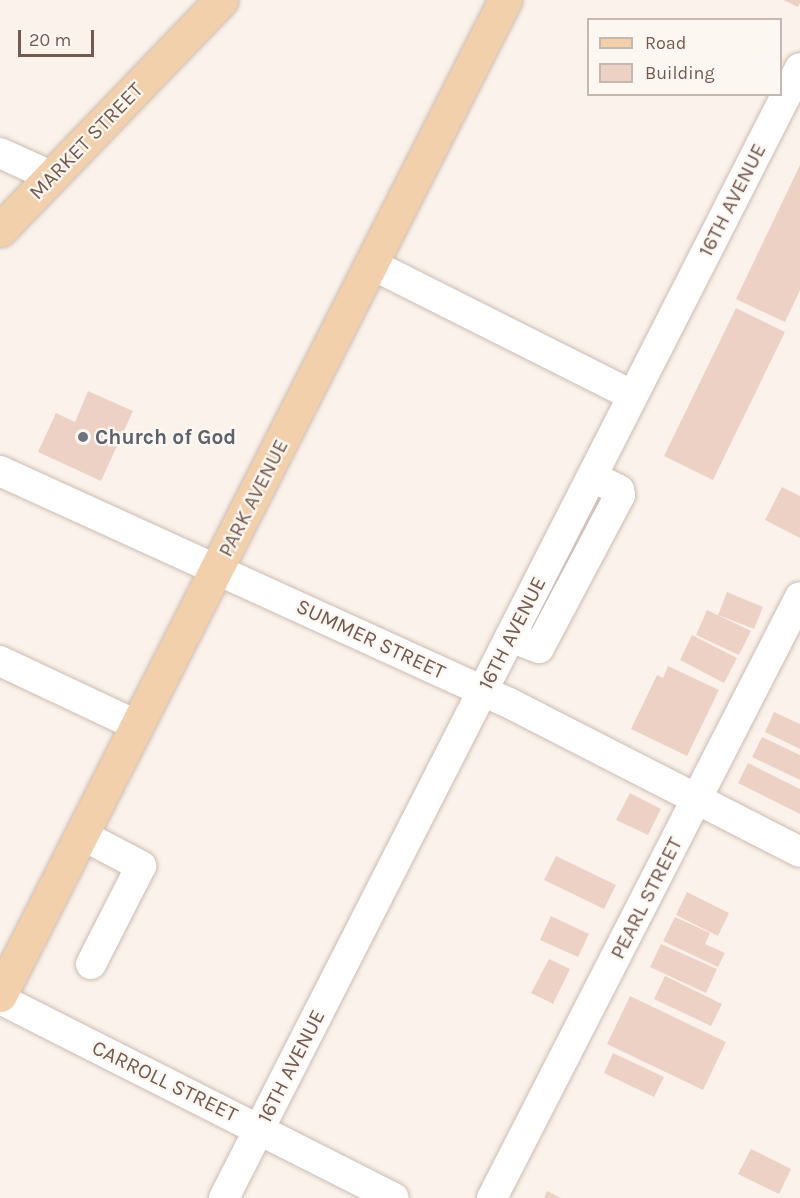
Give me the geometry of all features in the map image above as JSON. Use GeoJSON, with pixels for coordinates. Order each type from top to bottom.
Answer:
{"type":"FeatureCollection","features":[{"type":"Feature","properties":{"kind":"main road","name":"MARKET STREET"},"geometry":{"type":"LineString","coordinates":[[0,230],[221,0]]}},
{"type":"Feature","properties":{"kind":"main road","name":"PARK AVENUE"},"geometry":{"type":"LineString","coordinates":[[0,997],[505,0]]}},
{"type":"Feature","properties":{"kind":"street","name":"16TH AVENUE"},"geometry":{"type":"LineString","coordinates":[[224,1198],[800,69]]}},
{"type":"Feature","properties":{"kind":"street"},"geometry":{"type":"LineString","coordinates":[[0,153],[51,176]]}},
{"type":"Feature","properties":{"kind":"street"},"geometry":{"type":"LineString","coordinates":[[371,264],[632,395]]}},
{"type":"Feature","properties":{"kind":"street","name":"SUMMER STREET"},"geometry":{"type":"LineString","coordinates":[[0,471],[217,568],[482,691],[800,852]]}},
{"type":"Feature","properties":{"kind":"street","name":"PEARL STREET"},"geometry":{"type":"LineString","coordinates":[[492,1198],[800,597]]}},
{"type":"Feature","properties":{"kind":"street"},"geometry":{"type":"LineString","coordinates":[[0,661],[138,726]]}},
{"type":"Feature","properties":{"kind":"street"},"geometry":{"type":"LineString","coordinates":[[82,835],[141,866],[91,964]]}},
{"type":"Feature","properties":{"kind":"street","name":"CARROLL STREET"},"geometry":{"type":"LineString","coordinates":[[0,997],[394,1198]]}},
{"type":"Feature","properties":{"kind":"building"},"geometry":{"type":"Polygon","coordinates":[[[783,0],[800,0],[800,3],[798,7],[783,0]]]}},
{"type":"Feature","properties":{"kind":"building"},"geometry":{"type":"Polygon","coordinates":[[[800,165],[800,290],[785,322],[736,299],[800,165]]]}},
{"type":"Feature","properties":{"kind":"building"},"geometry":{"type":"Polygon","coordinates":[[[736,308],[785,332],[713,480],[664,456],[736,308]]]}},
{"type":"Feature","properties":{"kind":"building","name":"Church of God"},"geometry":{"type":"Polygon","coordinates":[[[88,391],[133,411],[101,481],[38,452],[56,413],[75,422],[88,391]]]}},
{"type":"Feature","properties":{"kind":"building"},"geometry":{"type":"Polygon","coordinates":[[[782,487],[800,496],[800,538],[765,520],[782,487]]]}},
{"type":"Feature","properties":{"kind":"building"},"geometry":{"type":"Polygon","coordinates":[[[727,592],[763,607],[754,629],[718,615],[727,592]]]}},
{"type":"Feature","properties":{"kind":"building"},"geometry":{"type":"Polygon","coordinates":[[[707,610],[751,631],[739,655],[696,635],[707,610]]]}},
{"type":"Feature","properties":{"kind":"building"},"geometry":{"type":"Polygon","coordinates":[[[692,635],[737,658],[724,683],[680,660],[692,635]]]}},
{"type":"Feature","properties":{"kind":"building"},"geometry":{"type":"Polygon","coordinates":[[[668,666],[719,690],[687,756],[631,729],[657,675],[663,678],[668,666]]]}},
{"type":"Feature","properties":{"kind":"building"},"geometry":{"type":"Polygon","coordinates":[[[774,712],[800,724],[800,749],[765,732],[774,712]]]}},
{"type":"Feature","properties":{"kind":"building"},"geometry":{"type":"Polygon","coordinates":[[[762,737],[800,755],[800,780],[752,757],[762,737]]]}},
{"type":"Feature","properties":{"kind":"building"},"geometry":{"type":"Polygon","coordinates":[[[748,763],[800,789],[800,814],[738,783],[748,763]]]}},
{"type":"Feature","properties":{"kind":"building"},"geometry":{"type":"Polygon","coordinates":[[[630,793],[661,809],[648,835],[616,820],[630,793]]]}},
{"type":"Feature","properties":{"kind":"building"},"geometry":{"type":"Polygon","coordinates":[[[556,856],[616,885],[604,909],[544,880],[556,856]]]}},
{"type":"Feature","properties":{"kind":"building"},"geometry":{"type":"Polygon","coordinates":[[[687,892],[729,913],[718,936],[676,915],[687,892]]]}},
{"type":"Feature","properties":{"kind":"building"},"geometry":{"type":"Polygon","coordinates":[[[551,916],[589,934],[578,957],[540,940],[551,916]]]}},
{"type":"Feature","properties":{"kind":"building"},"geometry":{"type":"Polygon","coordinates":[[[675,917],[710,933],[705,944],[725,953],[718,967],[663,941],[675,917]]]}},
{"type":"Feature","properties":{"kind":"building"},"geometry":{"type":"Polygon","coordinates":[[[661,944],[717,969],[706,993],[650,967],[661,944]]]}},
{"type":"Feature","properties":{"kind":"building"},"geometry":{"type":"Polygon","coordinates":[[[549,959],[570,969],[553,1004],[531,993],[549,959]]]}},
{"type":"Feature","properties":{"kind":"building"},"geometry":{"type":"Polygon","coordinates":[[[665,976],[722,1004],[711,1026],[654,999],[665,976]]]}},
{"type":"Feature","properties":{"kind":"building"},"geometry":{"type":"Polygon","coordinates":[[[630,996],[726,1042],[703,1090],[607,1044],[630,996]]]}},
{"type":"Feature","properties":{"kind":"building"},"geometry":{"type":"Polygon","coordinates":[[[613,1053],[664,1077],[654,1097],[604,1073],[613,1053]]]}},
{"type":"Feature","properties":{"kind":"building"},"geometry":{"type":"Polygon","coordinates":[[[751,1149],[791,1169],[779,1194],[738,1174],[751,1149]]]}},
{"type":"Feature","properties":{"kind":"building"},"geometry":{"type":"Polygon","coordinates":[[[547,1191],[561,1198],[544,1198],[547,1191]]]}},
{"type":"Feature","properties":{"kind":"place","name":"Church of God"},"geometry":{"type":"Point","coordinates":[83,437]}}]}
